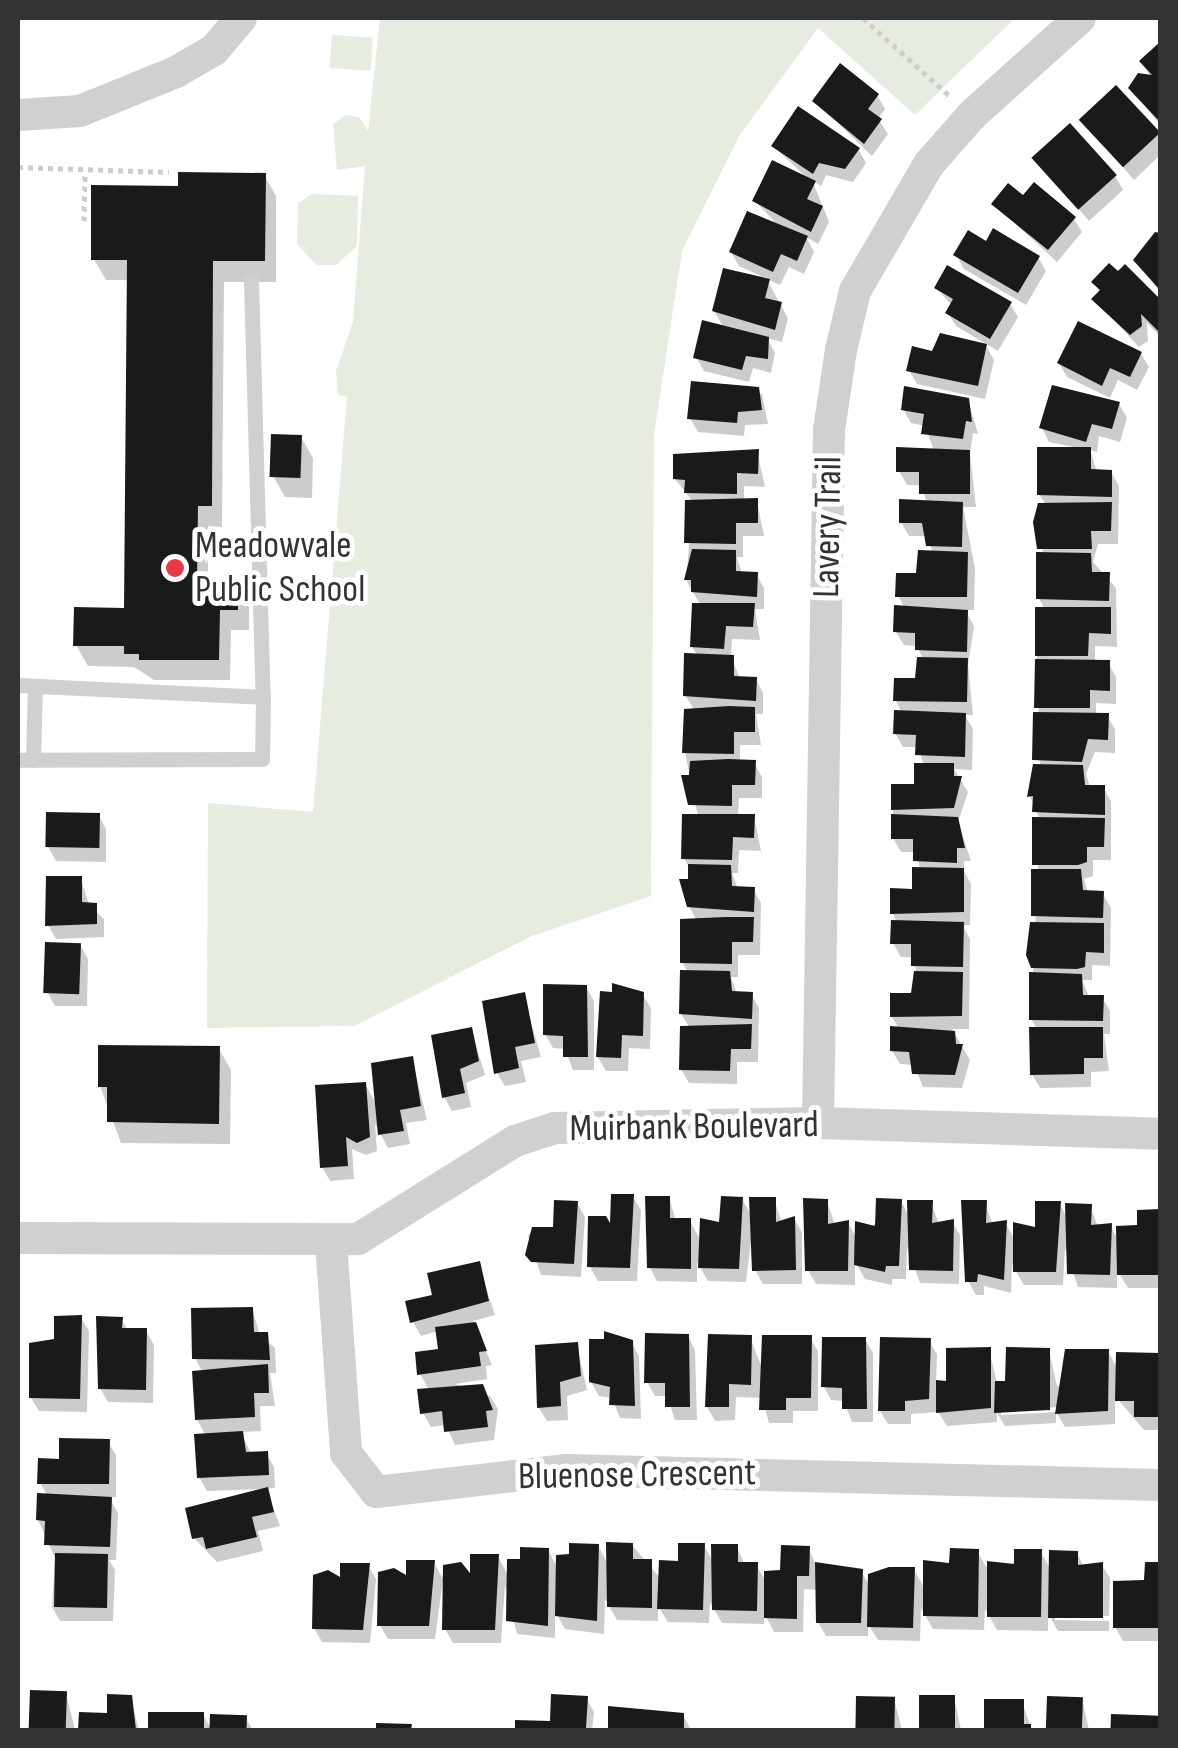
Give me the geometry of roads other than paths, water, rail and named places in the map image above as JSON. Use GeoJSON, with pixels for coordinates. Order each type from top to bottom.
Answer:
{"type":"FeatureCollection","features":[{"type":"Feature","properties":{"kind":"street"},"geometry":{"type":"LineString","coordinates":[[18,115],[80,111],[176,72],[214,50],[241,18]]}},
{"type":"Feature","properties":{"kind":"street","name":"Lavery Trail"},"geometry":{"type":"LineString","coordinates":[[818,1124],[829,430],[855,290],[929,164],[972,115],[1080,18]]}},
{"type":"Feature","properties":{"kind":"street","name":"Muirbank Boulevard"},"geometry":{"type":"LineString","coordinates":[[18,1238],[331,1242],[358,1238],[515,1142],[555,1128],[818,1124],[1122,1128],[1160,1134]]}},
{"type":"Feature","properties":{"kind":"street","name":"Bluenose Crescent"},"geometry":{"type":"LineString","coordinates":[[331,1242],[346,1453],[376,1492],[567,1470],[1160,1485]]}},
{"type":"Feature","properties":{"kind":"lane"},"geometry":{"type":"LineString","coordinates":[[35,686],[25,760],[262,759],[251,280]]}},
{"type":"Feature","properties":{"kind":"lane"},"geometry":{"type":"LineString","coordinates":[[18,686],[263,697]]}},
{"type":"Feature","properties":{"kind":"place","name":"Meadowvale Public School"},"geometry":{"type":"Point","coordinates":[175,568]}}]}
